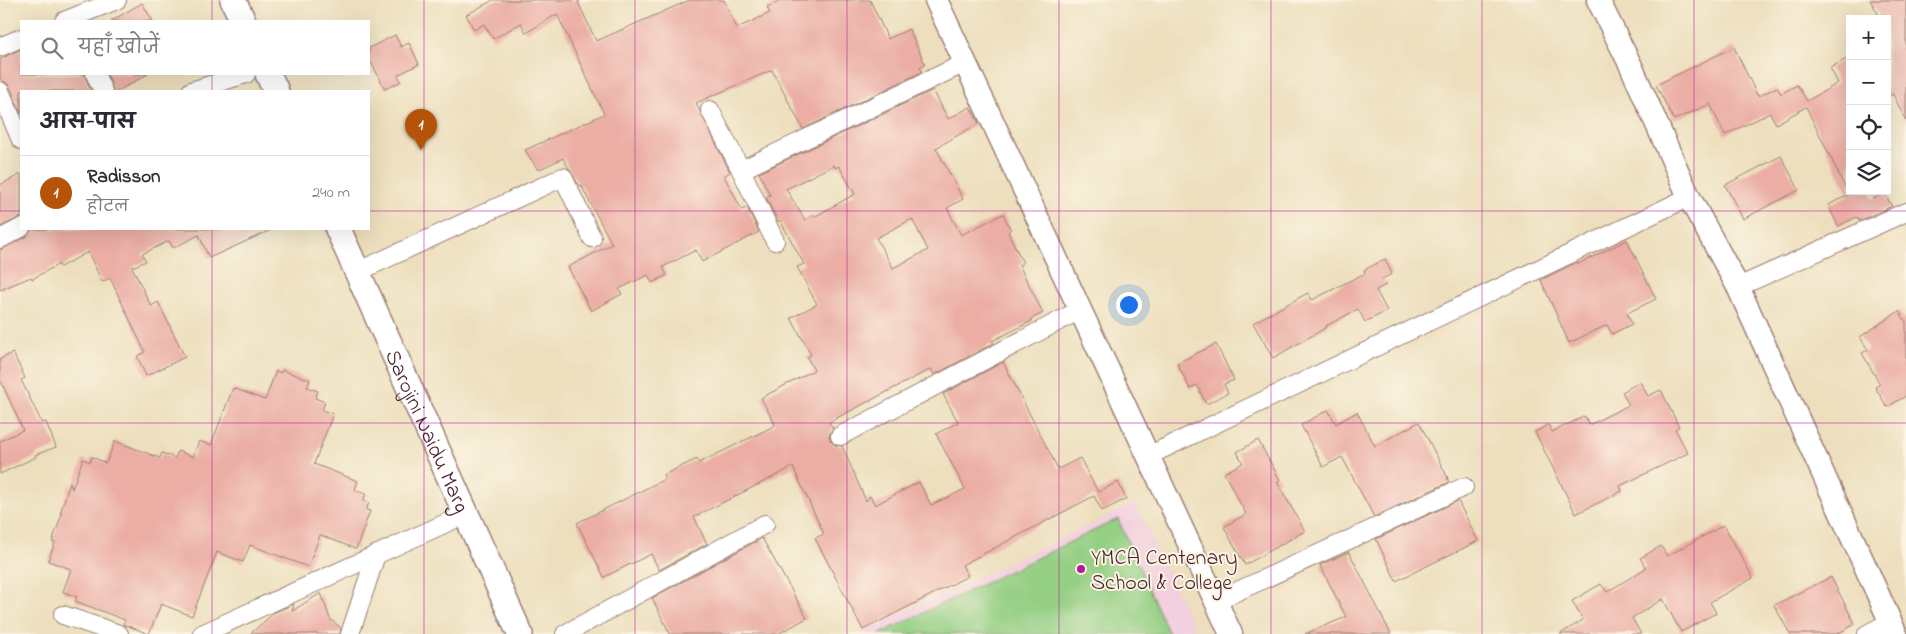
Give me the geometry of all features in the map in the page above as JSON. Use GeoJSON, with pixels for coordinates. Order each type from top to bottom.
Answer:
{"type":"FeatureCollection","features":[{"type":"Feature","properties":{"kind":"main road"},"geometry":{"type":"LineString","coordinates":[[233,0],[243,20]]}},
{"type":"Feature","properties":{"kind":"main road"},"geometry":{"type":"LineString","coordinates":[[268,75],[276,90]]}},
{"type":"Feature","properties":{"kind":"main road","name":"Sarojini Naidu Marg"},"geometry":{"type":"LineString","coordinates":[[338,230],[520,634]]}},
{"type":"Feature","properties":{"kind":"street"},"geometry":{"type":"LineString","coordinates":[[67,20],[117,0]]}},
{"type":"Feature","properties":{"kind":"street"},"geometry":{"type":"LineString","coordinates":[[936,0],[1231,634]]}},
{"type":"Feature","properties":{"kind":"street"},"geometry":{"type":"LineString","coordinates":[[1598,0],[1631,66],[1689,197],[1738,287],[1893,628],[1867,634]]}},
{"type":"Feature","properties":{"kind":"street"},"geometry":{"type":"LineString","coordinates":[[0,47],[20,38]]}},
{"type":"Feature","properties":{"kind":"street"},"geometry":{"type":"LineString","coordinates":[[741,170],[965,63]]}},
{"type":"Feature","properties":{"kind":"street"},"geometry":{"type":"LineString","coordinates":[[95,75],[103,90]]}},
{"type":"Feature","properties":{"kind":"street"},"geometry":{"type":"LineString","coordinates":[[194,90],[243,75]]}},
{"type":"Feature","properties":{"kind":"street"},"geometry":{"type":"LineString","coordinates":[[0,91],[20,138]]}},
{"type":"Feature","properties":{"kind":"street"},"geometry":{"type":"LineString","coordinates":[[710,110],[775,241]]}},
{"type":"Feature","properties":{"kind":"street"},"geometry":{"type":"LineString","coordinates":[[357,272],[563,177],[592,238]]}},
{"type":"Feature","properties":{"kind":"street"},"geometry":{"type":"LineString","coordinates":[[1148,456],[1689,197]]}},
{"type":"Feature","properties":{"kind":"street"},"geometry":{"type":"LineString","coordinates":[[1738,287],[1906,212]]}},
{"type":"Feature","properties":{"kind":"street"},"geometry":{"type":"LineString","coordinates":[[0,239],[20,229]]}},
{"type":"Feature","properties":{"kind":"street"},"geometry":{"type":"LineString","coordinates":[[840,436],[1080,310]]}},
{"type":"Feature","properties":{"kind":"street"},"geometry":{"type":"LineString","coordinates":[[1216,601],[1464,487]]}},
{"type":"Feature","properties":{"kind":"street"},"geometry":{"type":"LineString","coordinates":[[202,634],[466,514]]}},
{"type":"Feature","properties":{"kind":"street"},"geometry":{"type":"LineString","coordinates":[[565,634],[765,524]]}},
{"type":"Feature","properties":{"kind":"street"},"geometry":{"type":"LineString","coordinates":[[350,634],[376,555]]}},
{"type":"Feature","properties":{"kind":"street"},"geometry":{"type":"LineString","coordinates":[[63,615],[119,634]]}},
{"type":"Feature","properties":{"kind":"shaded area","name":"YMCA Centenary School & College"},"geometry":{"type":"Polygon","coordinates":[[[1135,504],[1197,634],[857,634],[1135,504]]]}},
{"type":"Feature","properties":{"kind":"green space","name":"YMCA Centenary School & College"},"geometry":{"type":"Polygon","coordinates":[[[1118,519],[1169,634],[879,634],[1118,519]]]}},
{"type":"Feature","properties":{"kind":"building"},"geometry":{"type":"Polygon","coordinates":[[[493,0],[581,0],[578,2],[596,41],[690,0],[724,0],[737,28],[770,13],[767,7],[783,0],[870,0],[888,39],[909,29],[925,64],[920,67],[922,72],[803,129],[772,70],[696,103],[730,172],[724,176],[742,210],[747,207],[759,232],[702,262],[696,250],[663,267],[667,275],[652,283],[648,275],[619,289],[622,294],[591,311],[568,267],[612,244],[581,185],[579,186],[563,158],[538,170],[525,150],[604,114],[557,14],[526,33],[521,23],[493,39],[484,24],[474,30],[466,15],[493,0]]]}},
{"type":"Feature","properties":{"kind":"building"},"geometry":{"type":"Polygon","coordinates":[[[1870,0],[1906,0],[1906,121],[1893,94],[1891,95],[1891,15],[1879,15],[1870,0]]]}},
{"type":"Feature","properties":{"kind":"building"},"geometry":{"type":"Polygon","coordinates":[[[142,3],[152,20],[113,20],[142,3]]]}},
{"type":"Feature","properties":{"kind":"building"},"geometry":{"type":"Polygon","coordinates":[[[395,35],[401,47],[409,43],[419,64],[398,75],[401,81],[385,89],[370,60],[370,48],[395,35]]]}},
{"type":"Feature","properties":{"kind":"building"},"geometry":{"type":"Polygon","coordinates":[[[1734,47],[1757,95],[1759,96],[1777,87],[1781,94],[1797,85],[1807,101],[1838,83],[1830,68],[1846,59],[1846,189],[1806,107],[1776,124],[1770,113],[1725,135],[1710,104],[1674,120],[1656,85],[1734,47]]]}},
{"type":"Feature","properties":{"kind":"building"},"geometry":{"type":"Polygon","coordinates":[[[20,49],[20,75],[84,75],[91,90],[20,90],[20,111],[10,86],[0,78],[0,59],[20,49]]]}},
{"type":"Feature","properties":{"kind":"building"},"geometry":{"type":"Polygon","coordinates":[[[107,75],[146,75],[120,90],[114,90],[107,75]]]}},
{"type":"Feature","properties":{"kind":"building"},"geometry":{"type":"Polygon","coordinates":[[[933,90],[948,119],[970,107],[979,123],[936,148],[963,199],[947,208],[961,235],[1003,214],[1011,230],[1008,232],[1023,263],[1019,265],[1043,313],[1031,319],[1032,321],[992,341],[994,343],[934,375],[931,369],[829,422],[833,428],[829,435],[830,440],[835,445],[842,446],[866,501],[870,496],[875,505],[919,482],[931,505],[965,489],[936,434],[958,422],[943,394],[1003,362],[1058,469],[1080,458],[1098,492],[1118,482],[1126,499],[1102,511],[1094,496],[962,565],[968,576],[863,630],[815,538],[824,534],[793,467],[694,517],[707,544],[659,570],[651,554],[604,577],[577,523],[665,479],[663,475],[697,459],[699,463],[774,426],[775,424],[761,398],[814,370],[807,357],[811,355],[791,318],[817,304],[797,267],[804,264],[780,220],[778,222],[766,197],[770,195],[759,173],[933,90]],[[834,165],[786,189],[805,220],[855,194],[839,166],[835,168],[834,165]],[[912,219],[876,238],[893,268],[928,250],[912,219]]]}},
{"type":"Feature","properties":{"kind":"building"},"geometry":{"type":"Polygon","coordinates":[[[1781,156],[1799,190],[1743,219],[1725,185],[1781,156]]]}},
{"type":"Feature","properties":{"kind":"building"},"geometry":{"type":"Polygon","coordinates":[[[20,175],[20,217],[0,227],[0,185],[20,175]]]}},
{"type":"Feature","properties":{"kind":"building"},"geometry":{"type":"Polygon","coordinates":[[[1849,195],[1871,195],[1873,199],[1880,195],[1885,195],[1892,206],[1859,221],[1857,217],[1838,226],[1828,205],[1849,195]]]}},
{"type":"Feature","properties":{"kind":"building"},"geometry":{"type":"Polygon","coordinates":[[[31,230],[271,230],[209,258],[199,235],[173,248],[169,241],[142,254],[146,261],[132,267],[151,306],[158,302],[185,357],[146,376],[137,356],[145,352],[110,278],[102,282],[88,252],[60,267],[59,264],[32,279],[31,277],[0,290],[0,250],[26,237],[31,230]]]}},
{"type":"Feature","properties":{"kind":"building"},"geometry":{"type":"Polygon","coordinates":[[[1627,240],[1656,299],[1627,313],[1632,324],[1612,334],[1607,325],[1569,343],[1541,280],[1627,240]]]}},
{"type":"Feature","properties":{"kind":"building"},"geometry":{"type":"Polygon","coordinates":[[[1385,259],[1392,274],[1382,279],[1386,285],[1376,290],[1387,311],[1365,322],[1358,309],[1273,358],[1253,323],[1308,293],[1312,300],[1365,273],[1364,270],[1385,259]]]}},
{"type":"Feature","properties":{"kind":"building"},"geometry":{"type":"Polygon","coordinates":[[[1899,311],[1906,322],[1906,396],[1887,407],[1875,387],[1880,384],[1862,353],[1868,350],[1860,337],[1899,311]]]}},
{"type":"Feature","properties":{"kind":"building"},"geometry":{"type":"Polygon","coordinates":[[[1216,344],[1234,380],[1224,384],[1228,393],[1206,404],[1197,385],[1190,389],[1177,363],[1216,344]]]}},
{"type":"Feature","properties":{"kind":"building"},"geometry":{"type":"Polygon","coordinates":[[[13,353],[25,378],[21,380],[42,423],[46,422],[56,447],[35,455],[36,457],[0,474],[0,441],[23,430],[0,379],[0,359],[13,353]]]}},
{"type":"Feature","properties":{"kind":"building"},"geometry":{"type":"Polygon","coordinates":[[[282,370],[310,380],[307,387],[318,391],[315,398],[325,402],[322,410],[333,414],[314,464],[358,481],[355,490],[366,494],[363,501],[369,503],[366,510],[370,511],[356,549],[320,535],[308,567],[250,545],[243,562],[217,552],[192,616],[161,604],[149,634],[123,624],[125,620],[75,601],[77,597],[63,592],[71,569],[48,561],[55,543],[52,542],[70,483],[72,489],[83,459],[90,462],[92,457],[106,463],[115,441],[160,458],[162,453],[175,458],[178,451],[193,457],[199,441],[211,445],[233,388],[265,400],[276,371],[281,373],[282,370]]]}},
{"type":"Feature","properties":{"kind":"building"},"geometry":{"type":"Polygon","coordinates":[[[1640,382],[1648,396],[1661,390],[1679,427],[1675,429],[1688,453],[1620,486],[1622,491],[1576,514],[1535,432],[1549,425],[1552,432],[1585,416],[1589,425],[1629,405],[1622,392],[1640,382]]]}},
{"type":"Feature","properties":{"kind":"building"},"geometry":{"type":"Polygon","coordinates":[[[1328,410],[1336,424],[1357,412],[1375,446],[1419,422],[1449,482],[1374,517],[1342,457],[1323,467],[1301,425],[1328,410]]]}},
{"type":"Feature","properties":{"kind":"building"},"geometry":{"type":"Polygon","coordinates":[[[1258,440],[1280,480],[1277,482],[1305,531],[1245,565],[1224,527],[1246,514],[1224,473],[1243,463],[1237,452],[1258,440]]]}},
{"type":"Feature","properties":{"kind":"building"},"geometry":{"type":"Polygon","coordinates":[[[1458,501],[1478,541],[1396,581],[1376,539],[1458,501]]]}},
{"type":"Feature","properties":{"kind":"building"},"geometry":{"type":"Polygon","coordinates":[[[1724,525],[1753,578],[1710,602],[1716,613],[1681,632],[1663,599],[1632,618],[1641,634],[1560,634],[1583,620],[1572,601],[1601,584],[1607,592],[1646,568],[1640,558],[1661,546],[1667,556],[1724,525]]]}},
{"type":"Feature","properties":{"kind":"building"},"geometry":{"type":"Polygon","coordinates":[[[762,538],[807,618],[778,634],[670,634],[652,598],[762,538]]]}},
{"type":"Feature","properties":{"kind":"building"},"geometry":{"type":"Polygon","coordinates":[[[1349,552],[1391,634],[1305,634],[1346,617],[1320,565],[1349,552]]]}},
{"type":"Feature","properties":{"kind":"building"},"geometry":{"type":"Polygon","coordinates":[[[1831,577],[1855,624],[1837,634],[1790,634],[1774,605],[1831,577]]]}},
{"type":"Feature","properties":{"kind":"building"},"geometry":{"type":"Polygon","coordinates":[[[321,593],[330,619],[341,628],[340,634],[250,634],[275,612],[294,604],[292,611],[321,593]]]}},
{"type":"Feature","properties":{"kind":"place","name":"Radisson"},"geometry":{"type":"Point","coordinates":[421,150]}},
{"type":"Feature","properties":{"kind":"place","name":"YMCA Centenary School & College"},"geometry":{"type":"Point","coordinates":[1081,569]}}]}
